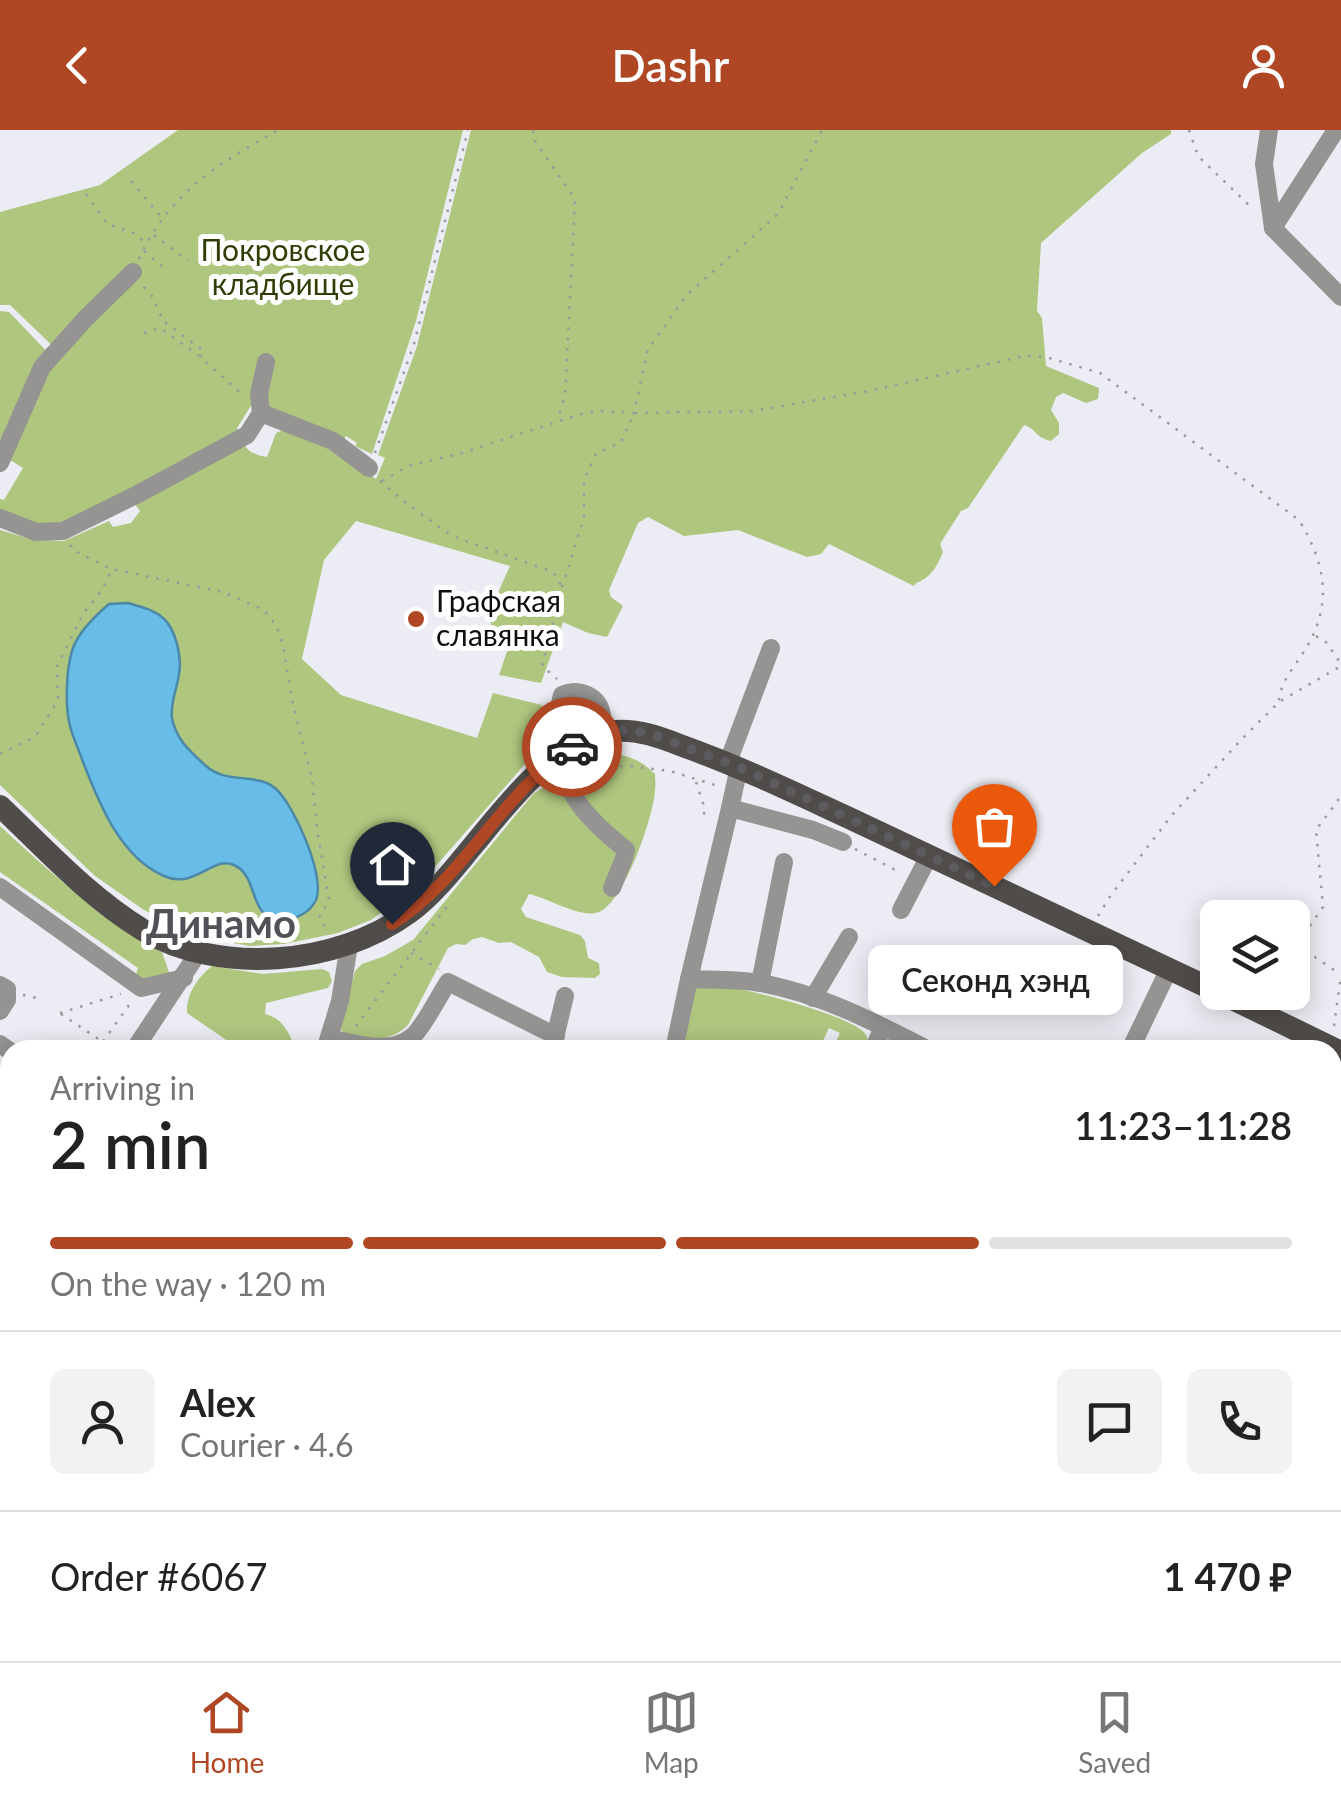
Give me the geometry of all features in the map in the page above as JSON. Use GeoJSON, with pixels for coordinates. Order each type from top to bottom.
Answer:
{"type":"FeatureCollection","features":[{"type":"Feature","properties":{"kind":"main road"},"geometry":{"type":"LineString","coordinates":[[0,806],[80,882],[144,931],[198,953],[240,958],[285,957],[340,948],[409,913],[437,888],[521,790],[601,733],[632,730],[734,764],[1200,983]]}},
{"type":"Feature","properties":{"kind":"main road"},"geometry":{"type":"LineString","coordinates":[[1255,1010],[1316,1040]]}},
{"type":"Feature","properties":{"kind":"street"},"geometry":{"type":"LineString","coordinates":[[1269,130],[1264,164],[1273,228],[1341,297]]}},
{"type":"Feature","properties":{"kind":"street"},"geometry":{"type":"LineString","coordinates":[[1273,228],[1336,130]]}},
{"type":"Feature","properties":{"kind":"street"},"geometry":{"type":"LineString","coordinates":[[0,463],[42,368],[134,272]]}},
{"type":"Feature","properties":{"kind":"street"},"geometry":{"type":"LineString","coordinates":[[0,518],[36,532],[66,535],[248,434],[261,414],[259,394],[266,362]]}},
{"type":"Feature","properties":{"kind":"street"},"geometry":{"type":"LineString","coordinates":[[261,414],[333,441],[369,468]]}},
{"type":"Feature","properties":{"kind":"street"},"geometry":{"type":"LineString","coordinates":[[676,1040],[732,799],[734,764],[772,648]]}},
{"type":"Feature","properties":{"kind":"street"},"geometry":{"type":"LineString","coordinates":[[601,733],[602,713],[596,702],[588,695],[569,691],[562,694],[560,764],[575,801],[594,824],[626,850],[612,888]]}},
{"type":"Feature","properties":{"kind":"street"},"geometry":{"type":"LineString","coordinates":[[732,799],[843,842]]}},
{"type":"Feature","properties":{"kind":"street"},"geometry":{"type":"LineString","coordinates":[[901,910],[929,856]]}},
{"type":"Feature","properties":{"kind":"street"},"geometry":{"type":"LineString","coordinates":[[760,983],[784,862]]}},
{"type":"Feature","properties":{"kind":"street"},"geometry":{"type":"LineString","coordinates":[[0,887],[141,988],[184,978]]}},
{"type":"Feature","properties":{"kind":"street"},"geometry":{"type":"LineString","coordinates":[[813,998],[850,937]]}},
{"type":"Feature","properties":{"kind":"street"},"geometry":{"type":"LineString","coordinates":[[334,1040],[340,1001],[340,948]]}},
{"type":"Feature","properties":{"kind":"street"},"geometry":{"type":"LineString","coordinates":[[141,1040],[198,953]]}},
{"type":"Feature","properties":{"kind":"street"},"geometry":{"type":"LineString","coordinates":[[1135,1040],[1170,969]]}},
{"type":"Feature","properties":{"kind":"street"},"geometry":{"type":"LineString","coordinates":[[689,978],[760,983],[813,998],[909,1040]]}},
{"type":"Feature","properties":{"kind":"street"},"geometry":{"type":"LineString","coordinates":[[405,1040],[413,1036],[448,982],[549,1040]]}},
{"type":"Feature","properties":{"kind":"street"},"geometry":{"type":"LineString","coordinates":[[0,984],[6,989],[8,1000],[0,1011]]}},
{"type":"Feature","properties":{"kind":"street"},"geometry":{"type":"LineString","coordinates":[[555,1040],[564,996]]}},
{"type":"Feature","properties":{"kind":"street"},"geometry":{"type":"LineString","coordinates":[[877,1040],[883,1027]]}},
{"type":"Feature","properties":{"kind":"path"},"geometry":{"type":"LineString","coordinates":[[200,357],[204,352],[163,321],[152,296],[134,272],[163,219],[201,178],[278,130]]}},
{"type":"Feature","properties":{"kind":"path"},"geometry":{"type":"LineString","coordinates":[[369,468],[414,344],[468,130]]}},
{"type":"Feature","properties":{"kind":"path"},"geometry":{"type":"LineString","coordinates":[[533,130],[575,199],[565,396],[557,422]]}},
{"type":"Feature","properties":{"kind":"path"},"geometry":{"type":"LineString","coordinates":[[569,691],[542,666],[584,518],[584,480],[596,454],[621,442],[634,414],[648,349],[687,295],[778,214],[822,130]]}},
{"type":"Feature","properties":{"kind":"path"},"geometry":{"type":"LineString","coordinates":[[1189,130],[1198,156],[1273,228]]}},
{"type":"Feature","properties":{"kind":"path"},"geometry":{"type":"LineString","coordinates":[[130,181],[163,219]]}},
{"type":"Feature","properties":{"kind":"path"},"geometry":{"type":"LineString","coordinates":[[86,194],[107,224],[134,232],[147,244]]}},
{"type":"Feature","properties":{"kind":"path"},"geometry":{"type":"LineString","coordinates":[[153,234],[188,261]]}},
{"type":"Feature","properties":{"kind":"path"},"geometry":{"type":"LineString","coordinates":[[143,250],[167,271]]}},
{"type":"Feature","properties":{"kind":"path"},"geometry":{"type":"LineString","coordinates":[[144,332],[160,328],[241,394],[259,394]]}},
{"type":"Feature","properties":{"kind":"path"},"geometry":{"type":"LineString","coordinates":[[562,587],[553,572],[452,536],[381,482],[408,466],[462,453],[581,414],[754,411],[887,387],[1024,356],[1046,357],[1100,374],[1299,520],[1313,542],[1324,600],[1314,635],[1280,688],[1279,702]]}},
{"type":"Feature","properties":{"kind":"path"},"geometry":{"type":"LineString","coordinates":[[66,535],[72,550],[111,570],[222,592],[264,610],[276,627],[312,779],[329,900],[319,918],[340,948]]}},
{"type":"Feature","properties":{"kind":"path"},"geometry":{"type":"LineString","coordinates":[[0,754],[35,737],[58,700],[57,666],[111,570]]}},
{"type":"Feature","properties":{"kind":"path"},"geometry":{"type":"LineString","coordinates":[[1096,933],[1111,895],[1172,815],[1240,740],[1279,702],[1341,665],[1326,643],[1314,635]]}},
{"type":"Feature","properties":{"kind":"path"},"geometry":{"type":"LineString","coordinates":[[560,764],[670,771],[732,799]]}},
{"type":"Feature","properties":{"kind":"path"},"geometry":{"type":"LineString","coordinates":[[695,779],[705,809],[703,819]]}},
{"type":"Feature","properties":{"kind":"path"},"geometry":{"type":"LineString","coordinates":[[1310,926],[1323,906],[1316,830],[1341,796]]}},
{"type":"Feature","properties":{"kind":"path"},"geometry":{"type":"LineString","coordinates":[[843,842],[916,881]]}},
{"type":"Feature","properties":{"kind":"path"},"geometry":{"type":"LineString","coordinates":[[336,1040],[460,890]]}},
{"type":"Feature","properties":{"kind":"path"},"geometry":{"type":"LineString","coordinates":[[411,953],[443,971],[448,982]]}},
{"type":"Feature","properties":{"kind":"path"},"geometry":{"type":"LineString","coordinates":[[1310,955],[1341,975],[1337,1040]]}},
{"type":"Feature","properties":{"kind":"path"},"geometry":{"type":"LineString","coordinates":[[100,1040],[60,1013],[141,988]]}},
{"type":"Feature","properties":{"kind":"path"},"geometry":{"type":"LineString","coordinates":[[104,1040],[141,988]]}},
{"type":"Feature","properties":{"kind":"green space","name":"Покровское кладбище"},"geometry":{"type":"Polygon","coordinates":[[[178,130],[463,130],[416,321],[372,454],[355,446],[357,443],[346,436],[343,441],[252,404],[237,428],[244,444],[254,453],[267,457],[276,433],[283,430],[331,448],[376,479],[385,458],[378,455],[417,346],[471,130],[1171,130],[1171,134],[1142,153],[1041,243],[1037,311],[1042,318],[1046,366],[1099,388],[1098,399],[1086,403],[1063,393],[1056,397],[1051,410],[1059,423],[1059,434],[1051,441],[1024,425],[940,544],[943,552],[936,566],[914,586],[829,544],[821,554],[807,557],[738,530],[684,536],[648,517],[638,523],[609,590],[611,597],[623,606],[607,637],[563,622],[541,683],[499,675],[509,646],[490,627],[510,566],[356,521],[324,560],[302,659],[341,695],[477,738],[493,693],[542,705],[548,712],[550,728],[545,744],[420,884],[371,920],[338,933],[250,946],[182,929],[144,910],[95,876],[0,785],[0,530],[34,540],[64,541],[109,521],[113,527],[131,523],[140,511],[135,504],[54,529],[0,510],[0,499],[4,500],[23,468],[0,454],[0,311],[9,312],[56,361],[62,355],[10,305],[0,305],[0,212],[100,185],[178,130]]]}},
{"type":"Feature","properties":{"kind":"green space"},"geometry":{"type":"Polygon","coordinates":[[[598,753],[629,757],[655,774],[649,819],[626,878],[606,907],[596,913],[581,912],[529,894],[521,909],[526,917],[580,935],[588,958],[599,963],[600,974],[595,978],[562,977],[547,972],[539,957],[511,942],[473,939],[448,948],[408,1025],[401,1031],[379,1039],[346,1037],[340,1028],[355,971],[413,940],[534,793],[598,753]]]}},
{"type":"Feature","properties":{"kind":"green space"},"geometry":{"type":"Polygon","coordinates":[[[0,826],[97,910],[162,952],[170,975],[140,982],[138,968],[0,872],[0,826]]]}},
{"type":"Feature","properties":{"kind":"green space"},"geometry":{"type":"Polygon","coordinates":[[[212,966],[263,974],[322,969],[329,972],[332,981],[328,988],[266,1003],[265,1014],[281,1023],[292,1040],[226,1040],[187,1013],[188,999],[212,966]]]}},
{"type":"Feature","properties":{"kind":"green space"},"geometry":{"type":"Polygon","coordinates":[[[726,987],[801,1005],[844,1020],[868,1040],[837,1040],[840,1033],[829,1028],[823,1040],[684,1040],[694,989],[726,987]]]}},
{"type":"Feature","properties":{"kind":"water"},"geometry":{"type":"Polygon","coordinates":[[[128,603],[159,615],[175,636],[180,667],[172,718],[185,745],[214,772],[269,784],[291,810],[312,859],[318,889],[315,902],[301,915],[279,920],[262,912],[247,878],[234,865],[219,864],[185,879],[164,876],[135,856],[113,827],[71,730],[67,678],[74,644],[87,625],[109,604],[128,603]]]}},
{"type":"Feature","properties":{"kind":"way so far"},"geometry":{"type":"LineString","coordinates":[[572,747],[613,731],[651,734],[739,767],[994,886]]}},
{"type":"Feature","properties":{"kind":"place","name":"Графская славянка"},"geometry":{"type":"Point","coordinates":[416,619]}},
{"type":"Feature","properties":{"kind":"place","name":"Секонд хэнд"},"geometry":{"type":"Point","coordinates":[994,886]}},
{"type":"Feature","properties":{"kind":"district","name":"Динамо"},"geometry":{"type":"Point","coordinates":[221,924]}},
{"type":"Feature","properties":{"kind":"route"},"geometry":{"type":"LineString","coordinates":[[392,924],[437,888],[521,790],[572,747]]}}]}
